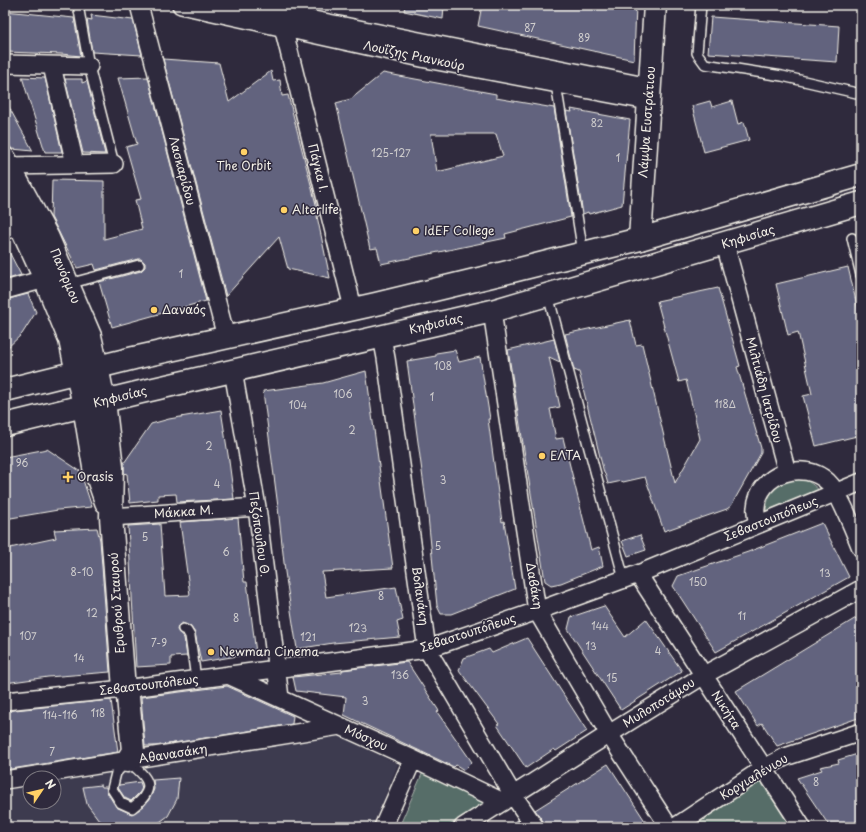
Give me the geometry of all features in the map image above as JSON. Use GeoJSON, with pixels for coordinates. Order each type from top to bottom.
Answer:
{"type":"FeatureCollection","features":[{"type":"Feature","properties":{"kind":"main road","name":"Λάμψα Ευστράτιου"},"geometry":{"type":"LineString","coordinates":[[640,239],[655,5]]}},
{"type":"Feature","properties":{"kind":"main road","name":"Πανόρμου"},"geometry":{"type":"LineString","coordinates":[[7,163],[48,238],[90,336],[87,370],[94,404]]}},
{"type":"Feature","properties":{"kind":"main road"},"geometry":{"type":"LineString","coordinates":[[5,390],[508,272],[640,239],[859,175]]}},
{"type":"Feature","properties":{"kind":"main road","name":"Πανόρμου"},"geometry":{"type":"LineString","coordinates":[[5,198],[12,226],[45,279],[70,340],[87,370]]}},
{"type":"Feature","properties":{"kind":"main road","name":"Κηφισίας"},"geometry":{"type":"LineString","coordinates":[[5,425],[492,311],[861,203]]}},
{"type":"Feature","properties":{"kind":"main road","name":"Ερυθρού Σταυρού"},"geometry":{"type":"LineString","coordinates":[[94,404],[94,468],[111,517],[124,688],[120,700],[124,752],[127,761]]}},
{"type":"Feature","properties":{"kind":"street","name":"Λασκαρίδου"},"geometry":{"type":"LineString","coordinates":[[139,5],[226,338]]}},
{"type":"Feature","properties":{"kind":"street","name":"Λουΐζης Ριανκούρ"},"geometry":{"type":"LineString","coordinates":[[181,5],[290,16],[426,59],[556,84],[649,94]]}},
{"type":"Feature","properties":{"kind":"street","name":"Λουΐζης Ριανκούρ"},"geometry":{"type":"LineString","coordinates":[[238,5],[649,94]]}},
{"type":"Feature","properties":{"kind":"street","name":"Πάγκα Ι."},"geometry":{"type":"LineString","coordinates":[[290,16],[353,308]]}},
{"type":"Feature","properties":{"kind":"street"},"geometry":{"type":"LineString","coordinates":[[5,64],[89,66]]}},
{"type":"Feature","properties":{"kind":"street"},"geometry":{"type":"LineString","coordinates":[[52,66],[75,164]]}},
{"type":"Feature","properties":{"kind":"street"},"geometry":{"type":"LineString","coordinates":[[7,163],[114,164]]}},
{"type":"Feature","properties":{"kind":"street","name":"Μιλτιάδη Ιατρίδου"},"geometry":{"type":"LineString","coordinates":[[725,244],[787,472]]}},
{"type":"Feature","properties":{"kind":"street"},"geometry":{"type":"LineString","coordinates":[[5,290],[45,279]]}},
{"type":"Feature","properties":{"kind":"street","name":"Δαβάκη"},"geometry":{"type":"LineString","coordinates":[[492,311],[537,611],[609,734],[668,827]]}},
{"type":"Feature","properties":{"kind":"street","name":"Βολανάκη"},"geometry":{"type":"LineString","coordinates":[[382,337],[427,649],[508,798],[535,827]]}},
{"type":"Feature","properties":{"kind":"street","name":"Πεζόπουλου Θ."},"geometry":{"type":"LineString","coordinates":[[233,371],[257,508],[280,698]]}},
{"type":"Feature","properties":{"kind":"street"},"geometry":{"type":"LineString","coordinates":[[758,524],[756,509],[759,496],[767,484],[777,475],[790,470],[804,470],[817,474],[829,482],[836,492],[861,548]]}},
{"type":"Feature","properties":{"kind":"street","name":"Σεβαστουπόλεως"},"geometry":{"type":"LineString","coordinates":[[5,701],[124,688],[427,649],[537,611],[631,576],[861,482]]}},
{"type":"Feature","properties":{"kind":"street","name":"Μάκκα Μ."},"geometry":{"type":"LineString","coordinates":[[111,517],[257,508]]}},
{"type":"Feature","properties":{"kind":"street","name":"Νικήτα"},"geometry":{"type":"LineString","coordinates":[[631,576],[704,675],[802,827]]}},
{"type":"Feature","properties":{"kind":"street","name":"Μυλοποτάμου"},"geometry":{"type":"LineString","coordinates":[[463,827],[704,675],[861,588]]}},
{"type":"Feature","properties":{"kind":"street","name":"Μόσχου"},"geometry":{"type":"LineString","coordinates":[[228,675],[413,759],[508,798]]}},
{"type":"Feature","properties":{"kind":"street","name":"Αθανασάκη"},"geometry":{"type":"LineString","coordinates":[[5,780],[340,726]]}},
{"type":"Feature","properties":{"kind":"street","name":"Κοργιαλένιου"},"geometry":{"type":"LineString","coordinates":[[675,827],[764,768],[785,757],[861,732]]}},
{"type":"Feature","properties":{"kind":"street"},"geometry":{"type":"LineString","coordinates":[[382,827],[413,759]]}},
{"type":"Feature","properties":{"kind":"lane"},"geometry":{"type":"LineString","coordinates":[[78,5],[89,66],[114,164]]}},
{"type":"Feature","properties":{"kind":"lane"},"geometry":{"type":"LineString","coordinates":[[701,5],[697,53],[705,64],[782,76],[861,94]]}},
{"type":"Feature","properties":{"kind":"lane"},"geometry":{"type":"LineString","coordinates":[[556,84],[583,253]]}},
{"type":"Feature","properties":{"kind":"lane"},"geometry":{"type":"LineString","coordinates":[[852,238],[861,275]]}},
{"type":"Feature","properties":{"kind":"lane"},"geometry":{"type":"LineString","coordinates":[[68,284],[139,265]]}},
{"type":"Feature","properties":{"kind":"lane"},"geometry":{"type":"LineString","coordinates":[[548,295],[631,576]]}},
{"type":"Feature","properties":{"kind":"lane"},"geometry":{"type":"LineString","coordinates":[[183,629],[187,631],[190,636],[196,679]]}},
{"type":"Feature","properties":{"kind":"lane"},"geometry":{"type":"LineString","coordinates":[[127,761],[140,771],[146,778],[148,787],[147,793],[132,811],[121,803],[112,789],[116,773],[127,761]]}},
{"type":"Feature","properties":{"kind":"shaded area"},"geometry":{"type":"Polygon","coordinates":[[[332,733],[398,764],[372,827],[5,827],[5,785],[22,783],[22,810],[62,810],[62,778],[332,733]]]}},
{"type":"Feature","properties":{"kind":"green space"},"geometry":{"type":"Polygon","coordinates":[[[789,479],[806,480],[819,490],[766,511],[768,499],[772,491],[779,484],[789,479]]]}},
{"type":"Feature","properties":{"kind":"green space"},"geometry":{"type":"Polygon","coordinates":[[[423,772],[486,801],[447,827],[399,827],[423,772]]]}},
{"type":"Feature","properties":{"kind":"green space"},"geometry":{"type":"Polygon","coordinates":[[[759,779],[791,827],[687,827],[759,779]]]}},
{"type":"Feature","properties":{"kind":"building"},"geometry":{"type":"Polygon","coordinates":[[[405,5],[444,5],[443,19],[404,11],[405,5]]]}},
{"type":"Feature","properties":{"kind":"building"},"geometry":{"type":"Polygon","coordinates":[[[482,5],[636,5],[634,60],[478,26],[482,5]]]}},
{"type":"Feature","properties":{"kind":"building"},"geometry":{"type":"Polygon","coordinates":[[[5,11],[74,18],[81,56],[5,52],[5,11]]]}},
{"type":"Feature","properties":{"kind":"building"},"geometry":{"type":"Polygon","coordinates":[[[91,15],[133,20],[142,55],[92,52],[87,19],[92,20],[91,15]]]}},
{"type":"Feature","properties":{"kind":"building"},"geometry":{"type":"Polygon","coordinates":[[[711,17],[839,26],[837,62],[708,53],[711,17]]]}},
{"type":"Feature","properties":{"kind":"building","name":"The Orbit"},"geometry":{"type":"Polygon","coordinates":[[[163,59],[219,63],[229,102],[271,71],[273,81],[280,80],[282,96],[288,95],[319,216],[317,216],[330,278],[288,269],[279,237],[226,296],[163,59]]]}},
{"type":"Feature","properties":{"kind":"building"},"geometry":{"type":"Polygon","coordinates":[[[383,73],[496,94],[496,98],[554,108],[571,217],[505,234],[506,238],[381,264],[377,248],[370,249],[336,103],[351,99],[383,73]],[[431,134],[437,172],[503,156],[496,134],[431,134]]]}},
{"type":"Feature","properties":{"kind":"building"},"geometry":{"type":"Polygon","coordinates":[[[22,77],[45,78],[62,152],[45,152],[22,77]]]}},
{"type":"Feature","properties":{"kind":"building"},"geometry":{"type":"Polygon","coordinates":[[[148,77],[206,301],[112,327],[99,282],[141,271],[145,267],[145,263],[141,259],[138,259],[96,270],[94,264],[77,268],[51,217],[52,180],[104,181],[104,239],[142,229],[135,200],[141,199],[126,147],[137,144],[118,78],[148,77]]]}},
{"type":"Feature","properties":{"kind":"building"},"geometry":{"type":"Polygon","coordinates":[[[65,79],[82,79],[82,83],[87,81],[105,154],[83,153],[65,79]]]}},
{"type":"Feature","properties":{"kind":"building"},"geometry":{"type":"Polygon","coordinates":[[[5,100],[33,151],[12,149],[5,140],[5,100]]]}},
{"type":"Feature","properties":{"kind":"building"},"geometry":{"type":"Polygon","coordinates":[[[710,101],[712,107],[732,101],[738,124],[744,122],[749,140],[704,152],[692,106],[710,101]]]}},
{"type":"Feature","properties":{"kind":"building"},"geometry":{"type":"Polygon","coordinates":[[[571,109],[630,120],[622,205],[589,214],[588,212],[583,214],[566,111],[572,112],[571,109]]]}},
{"type":"Feature","properties":{"kind":"building"},"geometry":{"type":"Polygon","coordinates":[[[5,244],[21,275],[5,280],[5,244]]]}},
{"type":"Feature","properties":{"kind":"building"},"geometry":{"type":"Polygon","coordinates":[[[848,267],[859,314],[861,314],[861,435],[816,446],[803,396],[812,394],[798,332],[788,335],[776,284],[848,267]]]}},
{"type":"Feature","properties":{"kind":"building"},"geometry":{"type":"Polygon","coordinates":[[[718,288],[740,366],[737,367],[761,448],[761,453],[731,506],[727,509],[664,531],[645,477],[608,484],[579,372],[574,370],[565,334],[630,320],[636,345],[642,344],[675,483],[700,439],[686,380],[679,382],[657,301],[718,288]]]}},
{"type":"Feature","properties":{"kind":"building"},"geometry":{"type":"Polygon","coordinates":[[[28,294],[36,312],[22,334],[5,350],[5,300],[28,294]]]}},
{"type":"Feature","properties":{"kind":"building"},"geometry":{"type":"Polygon","coordinates":[[[554,339],[560,362],[549,357],[560,407],[550,409],[556,439],[563,438],[591,550],[599,547],[603,566],[561,583],[551,585],[545,581],[508,350],[554,339]]]}},
{"type":"Feature","properties":{"kind":"building"},"geometry":{"type":"Polygon","coordinates":[[[455,350],[459,362],[480,357],[490,419],[488,419],[502,522],[504,521],[515,589],[451,614],[441,614],[437,606],[428,516],[407,361],[436,356],[436,353],[455,350]]]}},
{"type":"Feature","properties":{"kind":"building"},"geometry":{"type":"Polygon","coordinates":[[[366,371],[393,568],[322,572],[326,597],[396,587],[403,620],[397,622],[400,637],[333,643],[297,649],[285,572],[263,391],[323,383],[366,371]]]}},
{"type":"Feature","properties":{"kind":"building"},"geometry":{"type":"Polygon","coordinates":[[[221,410],[234,499],[177,502],[176,494],[158,495],[158,500],[130,503],[127,474],[124,473],[124,463],[151,424],[169,419],[221,410]]]}},
{"type":"Feature","properties":{"kind":"building"},"geometry":{"type":"Polygon","coordinates":[[[47,449],[80,471],[92,507],[58,510],[5,519],[5,457],[47,449]]]}},
{"type":"Feature","properties":{"kind":"building"},"geometry":{"type":"Polygon","coordinates":[[[238,518],[244,582],[247,582],[256,653],[201,662],[195,633],[190,626],[182,623],[178,626],[177,630],[184,638],[187,656],[171,657],[171,665],[136,667],[128,526],[160,524],[165,596],[190,595],[180,522],[238,518]]]}},
{"type":"Feature","properties":{"kind":"building"},"geometry":{"type":"Polygon","coordinates":[[[822,523],[849,577],[716,652],[673,586],[678,576],[748,552],[822,523]]]}},
{"type":"Feature","properties":{"kind":"building"},"geometry":{"type":"Polygon","coordinates":[[[97,528],[100,540],[110,672],[48,677],[5,683],[5,549],[56,538],[54,530],[97,528]]]}},
{"type":"Feature","properties":{"kind":"building"},"geometry":{"type":"Polygon","coordinates":[[[640,535],[646,550],[628,556],[622,541],[640,535]]]}},
{"type":"Feature","properties":{"kind":"building"},"geometry":{"type":"Polygon","coordinates":[[[604,606],[625,637],[646,619],[682,671],[621,710],[568,629],[571,617],[604,606]]]}},
{"type":"Feature","properties":{"kind":"building"},"geometry":{"type":"Polygon","coordinates":[[[861,615],[861,717],[777,746],[762,723],[758,726],[736,691],[861,615]]]}},
{"type":"Feature","properties":{"kind":"building"},"geometry":{"type":"Polygon","coordinates":[[[527,638],[587,731],[556,751],[554,749],[526,768],[497,725],[499,724],[459,670],[464,658],[489,649],[492,653],[527,638]]]}},
{"type":"Feature","properties":{"kind":"building"},"geometry":{"type":"Polygon","coordinates":[[[407,662],[439,711],[437,712],[472,762],[464,770],[456,765],[454,767],[344,715],[346,697],[296,691],[293,677],[342,672],[342,670],[407,662]]]}},
{"type":"Feature","properties":{"kind":"building"},"geometry":{"type":"Polygon","coordinates":[[[227,686],[293,716],[292,724],[156,746],[145,746],[141,697],[227,686]]]}},
{"type":"Feature","properties":{"kind":"building"},"geometry":{"type":"Polygon","coordinates":[[[111,700],[118,752],[5,770],[5,711],[111,700]]]}},
{"type":"Feature","properties":{"kind":"building"},"geometry":{"type":"Polygon","coordinates":[[[861,753],[861,825],[855,827],[830,827],[797,778],[822,770],[820,767],[839,763],[838,760],[861,753]]]}},
{"type":"Feature","properties":{"kind":"building"},"geometry":{"type":"Polygon","coordinates":[[[608,764],[649,827],[545,827],[543,821],[535,810],[608,764]]]}},
{"type":"Feature","properties":{"kind":"building"},"geometry":{"type":"Polygon","coordinates":[[[179,778],[177,799],[168,816],[153,827],[111,827],[99,820],[87,804],[83,787],[101,785],[102,787],[106,787],[107,792],[116,807],[132,814],[144,806],[150,798],[154,789],[153,780],[179,778]]]}},
{"type":"Feature","properties":{"kind":"building"},"geometry":{"type":"Polygon","coordinates":[[[140,782],[142,788],[131,801],[125,798],[118,788],[119,785],[140,782]]]}},
{"type":"Feature","properties":{"kind":"building"},"geometry":{"type":"Polygon","coordinates":[[[518,820],[523,827],[508,827],[518,820]]]}},
{"type":"Feature","properties":{"kind":"place","name":"The Orbit"},"geometry":{"type":"Point","coordinates":[244,152]}},
{"type":"Feature","properties":{"kind":"place","name":"Alterlife"},"geometry":{"type":"Point","coordinates":[284,210]}},
{"type":"Feature","properties":{"kind":"place","name":"IdEF College"},"geometry":{"type":"Point","coordinates":[416,231]}},
{"type":"Feature","properties":{"kind":"place","name":"Δαναός"},"geometry":{"type":"Point","coordinates":[154,310]}},
{"type":"Feature","properties":{"kind":"place","name":"ΕΛΤΑ"},"geometry":{"type":"Point","coordinates":[542,456]}},
{"type":"Feature","properties":{"kind":"place","name":"Orasis"},"geometry":{"type":"Point","coordinates":[68,477]}},
{"type":"Feature","properties":{"kind":"place","name":"Newman Cinema"},"geometry":{"type":"Point","coordinates":[211,652]}}]}
